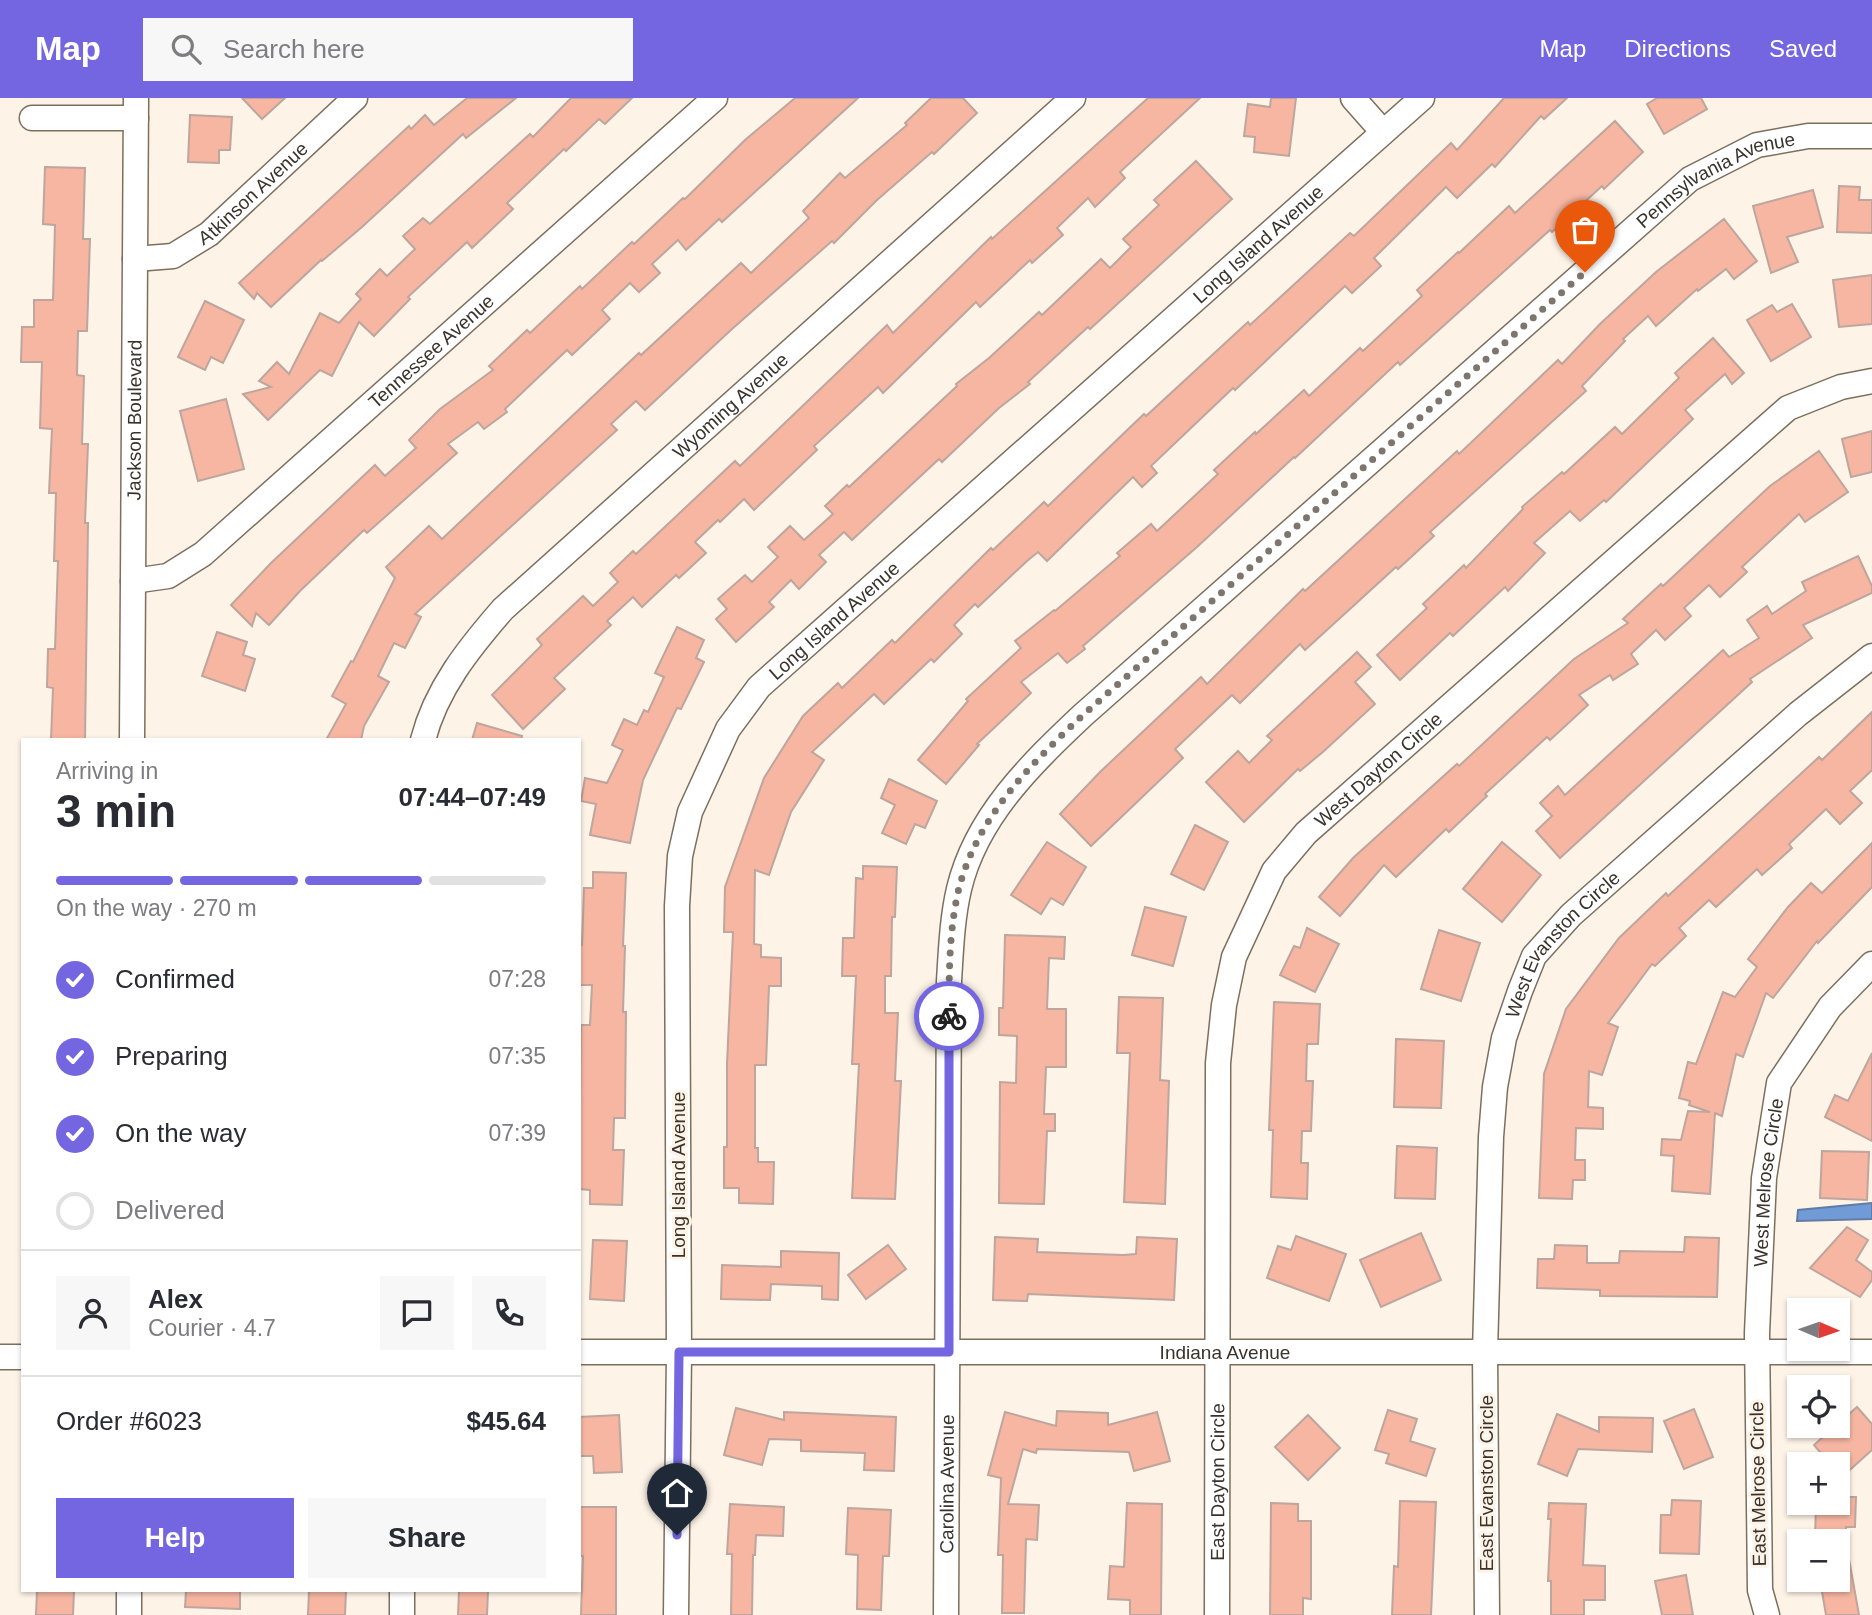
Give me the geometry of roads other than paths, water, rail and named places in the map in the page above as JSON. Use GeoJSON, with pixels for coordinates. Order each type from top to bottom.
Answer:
{"type":"FeatureCollection","features":[{"type":"Feature","properties":{"kind":"street","name":"Atkinson Avenue"},"geometry":{"type":"LineString","coordinates":[[135,259],[173,256],[209,234],[355,98]]}},
{"type":"Feature","properties":{"kind":"street","name":"Tennessee Avenue"},"geometry":{"type":"LineString","coordinates":[[133,581],[168,576],[203,554],[715,98]]}},
{"type":"Feature","properties":{"kind":"street","name":"Wyoming Avenue"},"geometry":{"type":"LineString","coordinates":[[425,738],[443,688],[469,648],[503,609],[1073,98]]}},
{"type":"Feature","properties":{"kind":"street"},"geometry":{"type":"LineString","coordinates":[[1353,98],[1383,132]]}},
{"type":"Feature","properties":{"kind":"street","name":"Long Island Avenue"},"geometry":{"type":"LineString","coordinates":[[676,1615],[679,1352],[677,906],[680,856],[690,812],[727,729],[759,687],[1422,98]]}},
{"type":"Feature","properties":{"kind":"street","name":"Jackson Boulevard"},"geometry":{"type":"LineString","coordinates":[[132,738],[136,108]]}},
{"type":"Feature","properties":{"kind":"street"},"geometry":{"type":"LineString","coordinates":[[32,118],[136,108]]}},
{"type":"Feature","properties":{"kind":"street","name":"Pennsylvania Avenue"},"geometry":{"type":"LineString","coordinates":[[949,1352],[949,981],[953,930],[960,887],[979,838],[1007,793],[1038,758],[1083,715],[1690,179],[1757,145],[1808,136],[1872,136]]}},
{"type":"Feature","properties":{"kind":"street","name":"West Dayton Circle"},"geometry":{"type":"LineString","coordinates":[[1217,1350],[1218,1063],[1224,1004],[1234,957],[1273,871],[1307,833],[1788,408],[1841,387],[1872,382]]}},
{"type":"Feature","properties":{"kind":"street","name":"West Evanston Circle"},"geometry":{"type":"LineString","coordinates":[[1485,1352],[1495,1087],[1504,1038],[1534,956],[1571,915],[1798,714],[1872,656]]}},
{"type":"Feature","properties":{"kind":"street","name":"West Melrose Circle"},"geometry":{"type":"LineString","coordinates":[[1756,1352],[1764,1178],[1779,1083],[1830,1007],[1872,964]]}},
{"type":"Feature","properties":{"kind":"street","name":"East Dayton Circle"},"geometry":{"type":"LineString","coordinates":[[1216,1615],[1217,1350]]}},
{"type":"Feature","properties":{"kind":"street","name":"Indiana Avenue"},"geometry":{"type":"LineString","coordinates":[[581,1352],[1872,1352]]}},
{"type":"Feature","properties":{"kind":"street","name":"Carolina Avenue"},"geometry":{"type":"LineString","coordinates":[[946,1615],[949,1352]]}},
{"type":"Feature","properties":{"kind":"street","name":"East Evanston Circle"},"geometry":{"type":"LineString","coordinates":[[1485,1352],[1487,1615]]}},
{"type":"Feature","properties":{"kind":"street","name":"East Melrose Circle"},"geometry":{"type":"LineString","coordinates":[[1756,1352],[1760,1590],[1767,1615]]}},
{"type":"Feature","properties":{"kind":"street"},"geometry":{"type":"LineString","coordinates":[[0,1357],[21,1357]]}},
{"type":"Feature","properties":{"kind":"street"},"geometry":{"type":"LineString","coordinates":[[129,1592],[129,1615]]}},
{"type":"Feature","properties":{"kind":"street"},"geometry":{"type":"LineString","coordinates":[[402,1592],[402,1615]]}},
{"type":"Feature","properties":{"kind":"water"},"geometry":{"type":"Polygon","coordinates":[[[1872,1203],[1872,1219],[1797,1221],[1798,1210],[1872,1203]]]}}]}
